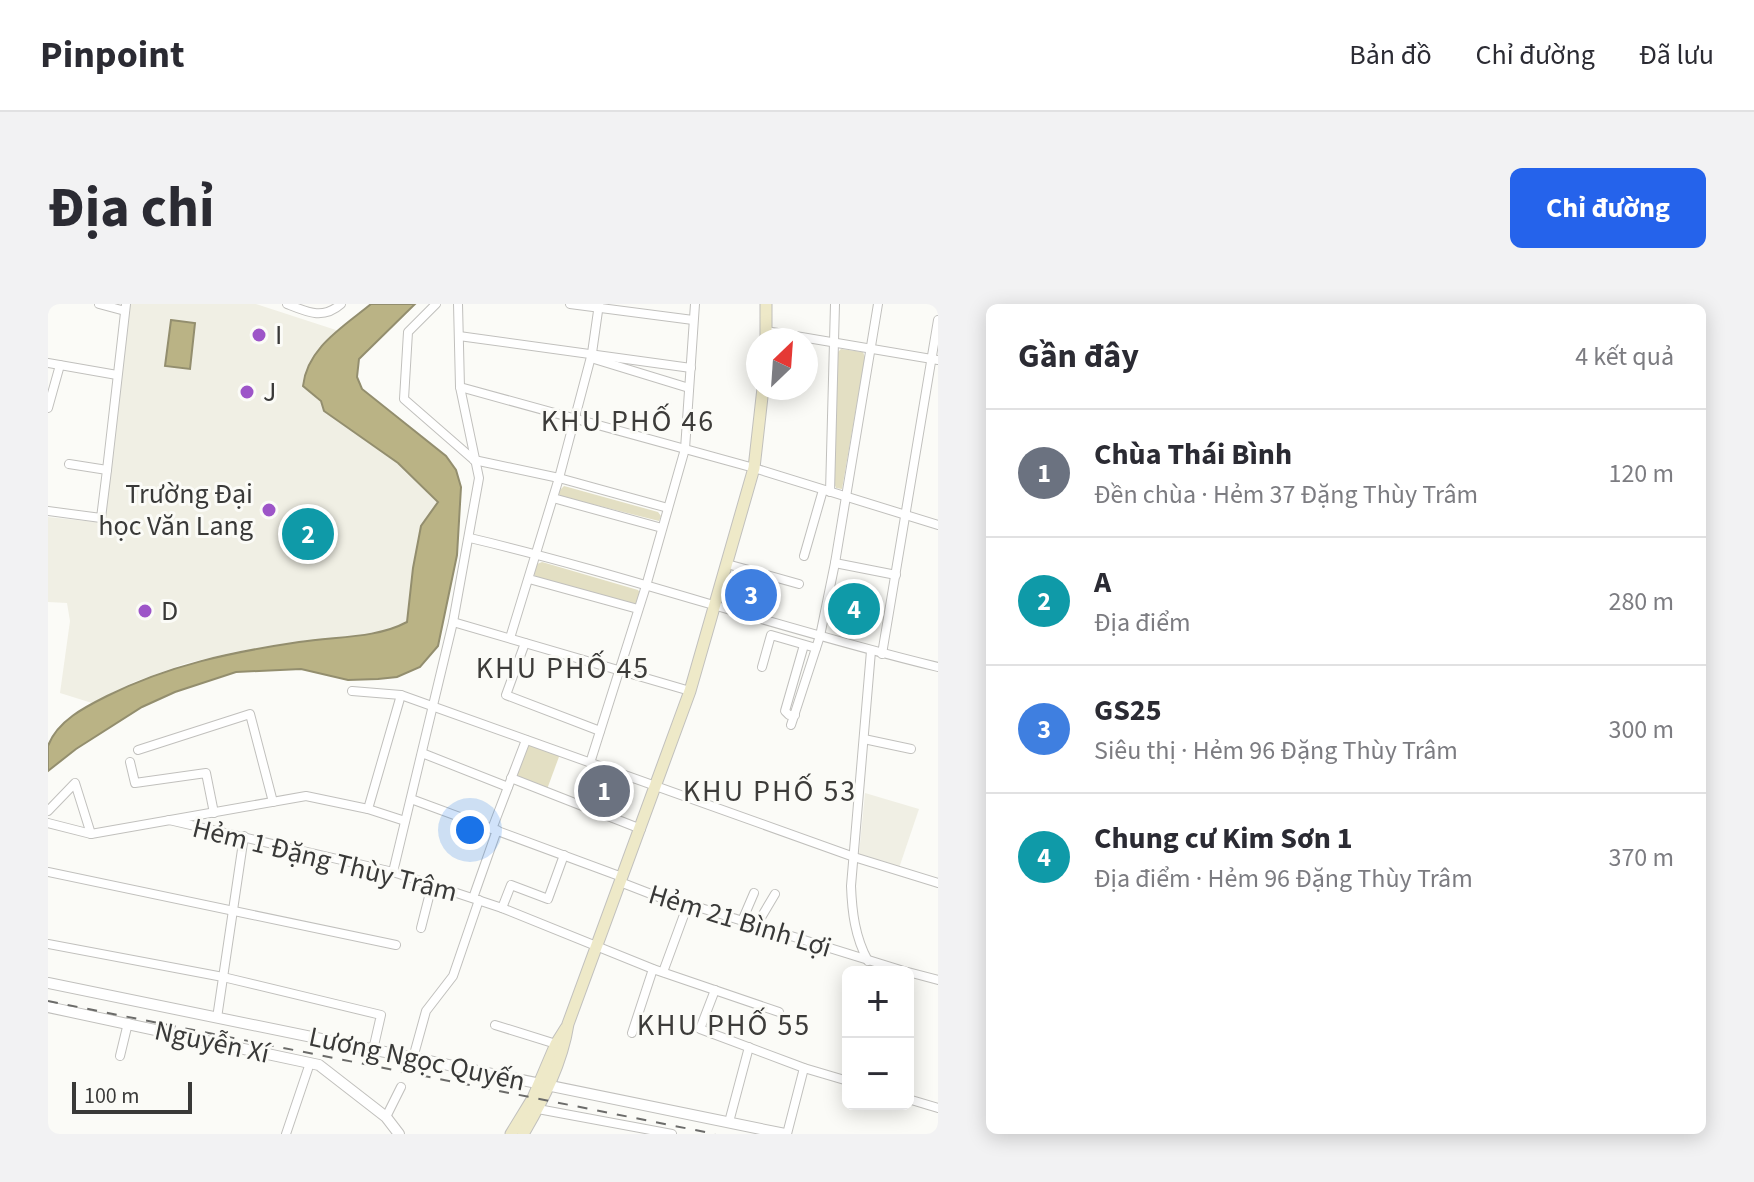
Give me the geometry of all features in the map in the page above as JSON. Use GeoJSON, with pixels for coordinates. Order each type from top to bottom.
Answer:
{"type":"FeatureCollection","features":[{"type":"Feature","properties":{"kind":"main road"},"geometry":{"type":"LineString","coordinates":[[766,304],[766,328]]}},
{"type":"Feature","properties":{"kind":"main road"},"geometry":{"type":"LineString","coordinates":[[523,1134],[538,1109],[556,1044],[568,1024],[690,691],[754,468],[762,400]]}},
{"type":"Feature","properties":{"kind":"main road"},"geometry":{"type":"LineString","coordinates":[[511,1134],[565,1047],[568,1024]]}},
{"type":"Feature","properties":{"kind":"street"},"geometry":{"type":"LineString","coordinates":[[48,511],[101,518],[125,307],[99,304]]}},
{"type":"Feature","properties":{"kind":"street"},"geometry":{"type":"LineString","coordinates":[[287,304],[311,314],[331,313],[341,304]]}},
{"type":"Feature","properties":{"kind":"street"},"geometry":{"type":"LineString","coordinates":[[311,314],[315,304]]}},
{"type":"Feature","properties":{"kind":"street"},"geometry":{"type":"LineString","coordinates":[[436,304],[408,332],[404,402],[474,460],[559,478],[668,508]]}},
{"type":"Feature","properties":{"kind":"street"},"geometry":{"type":"LineString","coordinates":[[393,872],[453,622],[479,478],[460,387],[458,304]]}},
{"type":"Feature","properties":{"kind":"street"},"geometry":{"type":"LineString","coordinates":[[570,304],[693,320]]}},
{"type":"Feature","properties":{"kind":"street"},"geometry":{"type":"LineString","coordinates":[[590,763],[685,449],[695,304]]}},
{"type":"Feature","properties":{"kind":"street"},"geometry":{"type":"LineString","coordinates":[[804,556],[827,491],[835,304]]}},
{"type":"Feature","properties":{"kind":"street"},"geometry":{"type":"LineString","coordinates":[[791,725],[820,636],[878,304]]}},
{"type":"Feature","properties":{"kind":"street"},"geometry":{"type":"LineString","coordinates":[[510,638],[575,418],[591,356],[598,306]]}},
{"type":"Feature","properties":{"kind":"street"},"geometry":{"type":"LineString","coordinates":[[882,654],[935,359],[938,320]]}},
{"type":"Feature","properties":{"kind":"street"},"geometry":{"type":"LineString","coordinates":[[459,336],[691,368]]}},
{"type":"Feature","properties":{"kind":"street"},"geometry":{"type":"LineString","coordinates":[[818,341],[935,359]]}},
{"type":"Feature","properties":{"kind":"street"},"geometry":{"type":"LineString","coordinates":[[591,356],[689,388]]}},
{"type":"Feature","properties":{"kind":"street"},"geometry":{"type":"LineString","coordinates":[[48,363],[117,375]]}},
{"type":"Feature","properties":{"kind":"street"},"geometry":{"type":"LineString","coordinates":[[48,408],[60,365]]}},
{"type":"Feature","properties":{"kind":"street"},"geometry":{"type":"LineString","coordinates":[[460,387],[754,468],[938,525]]}},
{"type":"Feature","properties":{"kind":"street"},"geometry":{"type":"LineString","coordinates":[[69,464],[107,470]]}},
{"type":"Feature","properties":{"kind":"street"},"geometry":{"type":"LineString","coordinates":[[553,498],[662,528]]}},
{"type":"Feature","properties":{"kind":"street"},"geometry":{"type":"LineString","coordinates":[[470,538],[938,667]]}},
{"type":"Feature","properties":{"kind":"street"},"geometry":{"type":"LineString","coordinates":[[835,563],[896,575]]}},
{"type":"Feature","properties":{"kind":"street"},"geometry":{"type":"LineString","coordinates":[[727,564],[799,584]]}},
{"type":"Feature","properties":{"kind":"street"},"geometry":{"type":"LineString","coordinates":[[529,579],[638,609]]}},
{"type":"Feature","properties":{"kind":"street"},"geometry":{"type":"LineString","coordinates":[[453,622],[690,691]]}},
{"type":"Feature","properties":{"kind":"street"},"geometry":{"type":"LineString","coordinates":[[762,667],[771,635],[816,648]]}},
{"type":"Feature","properties":{"kind":"street"},"geometry":{"type":"LineString","coordinates":[[525,643],[506,695],[600,731]]}},
{"type":"Feature","properties":{"kind":"street"},"geometry":{"type":"LineString","coordinates":[[795,715],[785,711],[804,645]]}},
{"type":"Feature","properties":{"kind":"street"},"geometry":{"type":"LineString","coordinates":[[867,966],[852,914],[871,651]]}},
{"type":"Feature","properties":{"kind":"street"},"geometry":{"type":"LineString","coordinates":[[352,691],[401,695],[854,857],[938,883]]}},
{"type":"Feature","properties":{"kind":"street"},"geometry":{"type":"LineString","coordinates":[[368,809],[401,695]]}},
{"type":"Feature","properties":{"kind":"street"},"geometry":{"type":"LineString","coordinates":[[138,750],[250,714],[273,802]]}},
{"type":"Feature","properties":{"kind":"street"},"geometry":{"type":"LineString","coordinates":[[864,739],[911,749]]}},
{"type":"Feature","properties":{"kind":"street"},"geometry":{"type":"LineString","coordinates":[[413,1058],[426,1011],[453,976],[495,830],[526,740]]}},
{"type":"Feature","properties":{"kind":"street"},"geometry":{"type":"LineString","coordinates":[[422,753],[641,829]]}},
{"type":"Feature","properties":{"kind":"street"},"geometry":{"type":"LineString","coordinates":[[130,762],[135,783],[206,773],[214,813]]}},
{"type":"Feature","properties":{"kind":"street"},"geometry":{"type":"LineString","coordinates":[[48,811],[75,783],[91,834]]}},
{"type":"Feature","properties":{"kind":"street"},"geometry":{"type":"LineString","coordinates":[[169,820],[306,796],[368,809],[405,821]]}},
{"type":"Feature","properties":{"kind":"street","name":"Hẻm 21 Bình Lợi"},"geometry":{"type":"LineString","coordinates":[[411,799],[564,855],[687,908],[688,904],[886,966]]}},
{"type":"Feature","properties":{"kind":"street","name":"Hẻm 1 Đặng Thùy Trâm"},"geometry":{"type":"LineString","coordinates":[[48,823],[91,834],[169,820],[393,872],[502,908],[658,970],[779,1012]]}},
{"type":"Feature","properties":{"kind":"street"},"geometry":{"type":"LineString","coordinates":[[217,1018],[244,836]]}},
{"type":"Feature","properties":{"kind":"street"},"geometry":{"type":"LineString","coordinates":[[502,908],[511,885],[548,899],[564,855]]}},
{"type":"Feature","properties":{"kind":"street"},"geometry":{"type":"LineString","coordinates":[[48,872],[396,945]]}},
{"type":"Feature","properties":{"kind":"street"},"geometry":{"type":"LineString","coordinates":[[421,928],[432,885]]}},
{"type":"Feature","properties":{"kind":"street"},"geometry":{"type":"LineString","coordinates":[[742,921],[754,893]]}},
{"type":"Feature","properties":{"kind":"street"},"geometry":{"type":"LineString","coordinates":[[756,926],[775,894]]}},
{"type":"Feature","properties":{"kind":"street"},"geometry":{"type":"LineString","coordinates":[[632,1033],[687,908]]}},
{"type":"Feature","properties":{"kind":"street"},"geometry":{"type":"LineString","coordinates":[[48,944],[223,977],[381,1015],[373,1050]]}},
{"type":"Feature","properties":{"kind":"street","name":"Hẻm 21 Bình Lợi"},"geometry":{"type":"LineString","coordinates":[[914,974],[938,980]]}},
{"type":"Feature","properties":{"kind":"street","name":"Lương Ngọc Quyến"},"geometry":{"type":"LineString","coordinates":[[48,983],[786,1134]]}},
{"type":"Feature","properties":{"kind":"street"},"geometry":{"type":"LineString","coordinates":[[715,990],[700,1029],[804,1068],[842,1079]]}},
{"type":"Feature","properties":{"kind":"street","name":"Nguyễn Xí"},"geometry":{"type":"LineString","coordinates":[[48,1007],[319,1065],[386,1117],[399,1134]]}},
{"type":"Feature","properties":{"kind":"street"},"geometry":{"type":"LineString","coordinates":[[120,1056],[128,1023]]}},
{"type":"Feature","properties":{"kind":"street"},"geometry":{"type":"LineString","coordinates":[[495,1025],[556,1044]]}},
{"type":"Feature","properties":{"kind":"street"},"geometry":{"type":"LineString","coordinates":[[729,1122],[749,1047]]}},
{"type":"Feature","properties":{"kind":"street"},"geometry":{"type":"LineString","coordinates":[[286,1134],[310,1063]]}},
{"type":"Feature","properties":{"kind":"street"},"geometry":{"type":"LineString","coordinates":[[786,1134],[804,1068]]}},
{"type":"Feature","properties":{"kind":"street"},"geometry":{"type":"LineString","coordinates":[[386,1117],[401,1087]]}},
{"type":"Feature","properties":{"kind":"street"},"geometry":{"type":"LineString","coordinates":[[914,1101],[938,1108]]}},
{"type":"Feature","properties":{"kind":"street"},"geometry":{"type":"LineString","coordinates":[[538,1109],[672,1134]]}},
{"type":"Feature","properties":{"kind":"shaded area","name":"Trường Đại học Văn Lang"},"geometry":{"type":"Polygon","coordinates":[[[129,304],[256,304],[339,331],[313,355],[303,386],[352,431],[398,463],[438,502],[421,526],[407,622],[371,634],[234,652],[184,664],[134,682],[92,703],[60,693],[70,621],[67,603],[48,602],[48,517],[104,523],[129,304]]]}},
{"type":"Feature","properties":{"kind":"shaded area"},"geometry":{"type":"Polygon","coordinates":[[[371,304],[415,304],[359,359],[357,377],[362,389],[446,456],[456,470],[461,487],[457,555],[438,646],[420,667],[397,677],[348,680],[301,669],[236,672],[175,692],[142,707],[76,749],[48,771],[48,746],[58,729],[81,710],[130,685],[225,655],[368,634],[407,622],[421,526],[438,502],[398,463],[324,411],[321,401],[303,386],[311,360],[319,349],[371,304]]]}},
{"type":"Feature","properties":{"kind":"shaded area"},"geometry":{"type":"Polygon","coordinates":[[[171,320],[195,323],[190,369],[165,366],[171,320]]]}},
{"type":"Feature","properties":{"kind":"shaded area"},"geometry":{"type":"Polygon","coordinates":[[[841,349],[863,352],[865,357],[842,489],[836,488],[834,483],[838,352],[841,349]]]}},
{"type":"Feature","properties":{"kind":"shaded area"},"geometry":{"type":"Polygon","coordinates":[[[564,486],[658,512],[661,516],[659,521],[560,496],[558,492],[564,486]]]}},
{"type":"Feature","properties":{"kind":"shaded area"},"geometry":{"type":"Polygon","coordinates":[[[542,562],[638,590],[641,594],[638,603],[634,605],[536,577],[533,573],[537,564],[542,562]]]}},
{"type":"Feature","properties":{"kind":"shaded area"},"geometry":{"type":"Polygon","coordinates":[[[526,741],[560,754],[546,792],[512,777],[526,741]]]}},
{"type":"Feature","properties":{"kind":"shaded area"},"geometry":{"type":"Polygon","coordinates":[[[865,793],[919,809],[899,868],[859,854],[865,793]]]}},
{"type":"Feature","properties":{"kind":"railway"},"geometry":{"type":"LineString","coordinates":[[48,1001],[715,1134]]}},
{"type":"Feature","properties":{"kind":"place","name":"I"},"geometry":{"type":"Point","coordinates":[259,335]}},
{"type":"Feature","properties":{"kind":"place","name":"J"},"geometry":{"type":"Point","coordinates":[247,392]}},
{"type":"Feature","properties":{"kind":"place","name":"Trường Đại học Văn Lang"},"geometry":{"type":"Point","coordinates":[269,510]}},
{"type":"Feature","properties":{"kind":"place","name":"A"},"geometry":{"type":"Point","coordinates":[308,534]}},
{"type":"Feature","properties":{"kind":"place","name":"GS25"},"geometry":{"type":"Point","coordinates":[751,595]}},
{"type":"Feature","properties":{"kind":"place","name":"Chung cư Kim Sơn 1"},"geometry":{"type":"Point","coordinates":[854,609]}},
{"type":"Feature","properties":{"kind":"place","name":"D"},"geometry":{"type":"Point","coordinates":[145,611]}},
{"type":"Feature","properties":{"kind":"place","name":"Chùa Thái Bình"},"geometry":{"type":"Point","coordinates":[604,791]}},
{"type":"Feature","properties":{"kind":"district","name":"KHU PHỐ 46"},"geometry":{"type":"Point","coordinates":[628,421]}},
{"type":"Feature","properties":{"kind":"district","name":"KHU PHỐ 45"},"geometry":{"type":"Point","coordinates":[563,668]}},
{"type":"Feature","properties":{"kind":"district","name":"KHU PHỐ 53"},"geometry":{"type":"Point","coordinates":[770,791]}},
{"type":"Feature","properties":{"kind":"district","name":"KHU PHỐ 55"},"geometry":{"type":"Point","coordinates":[724,1025]}}]}
